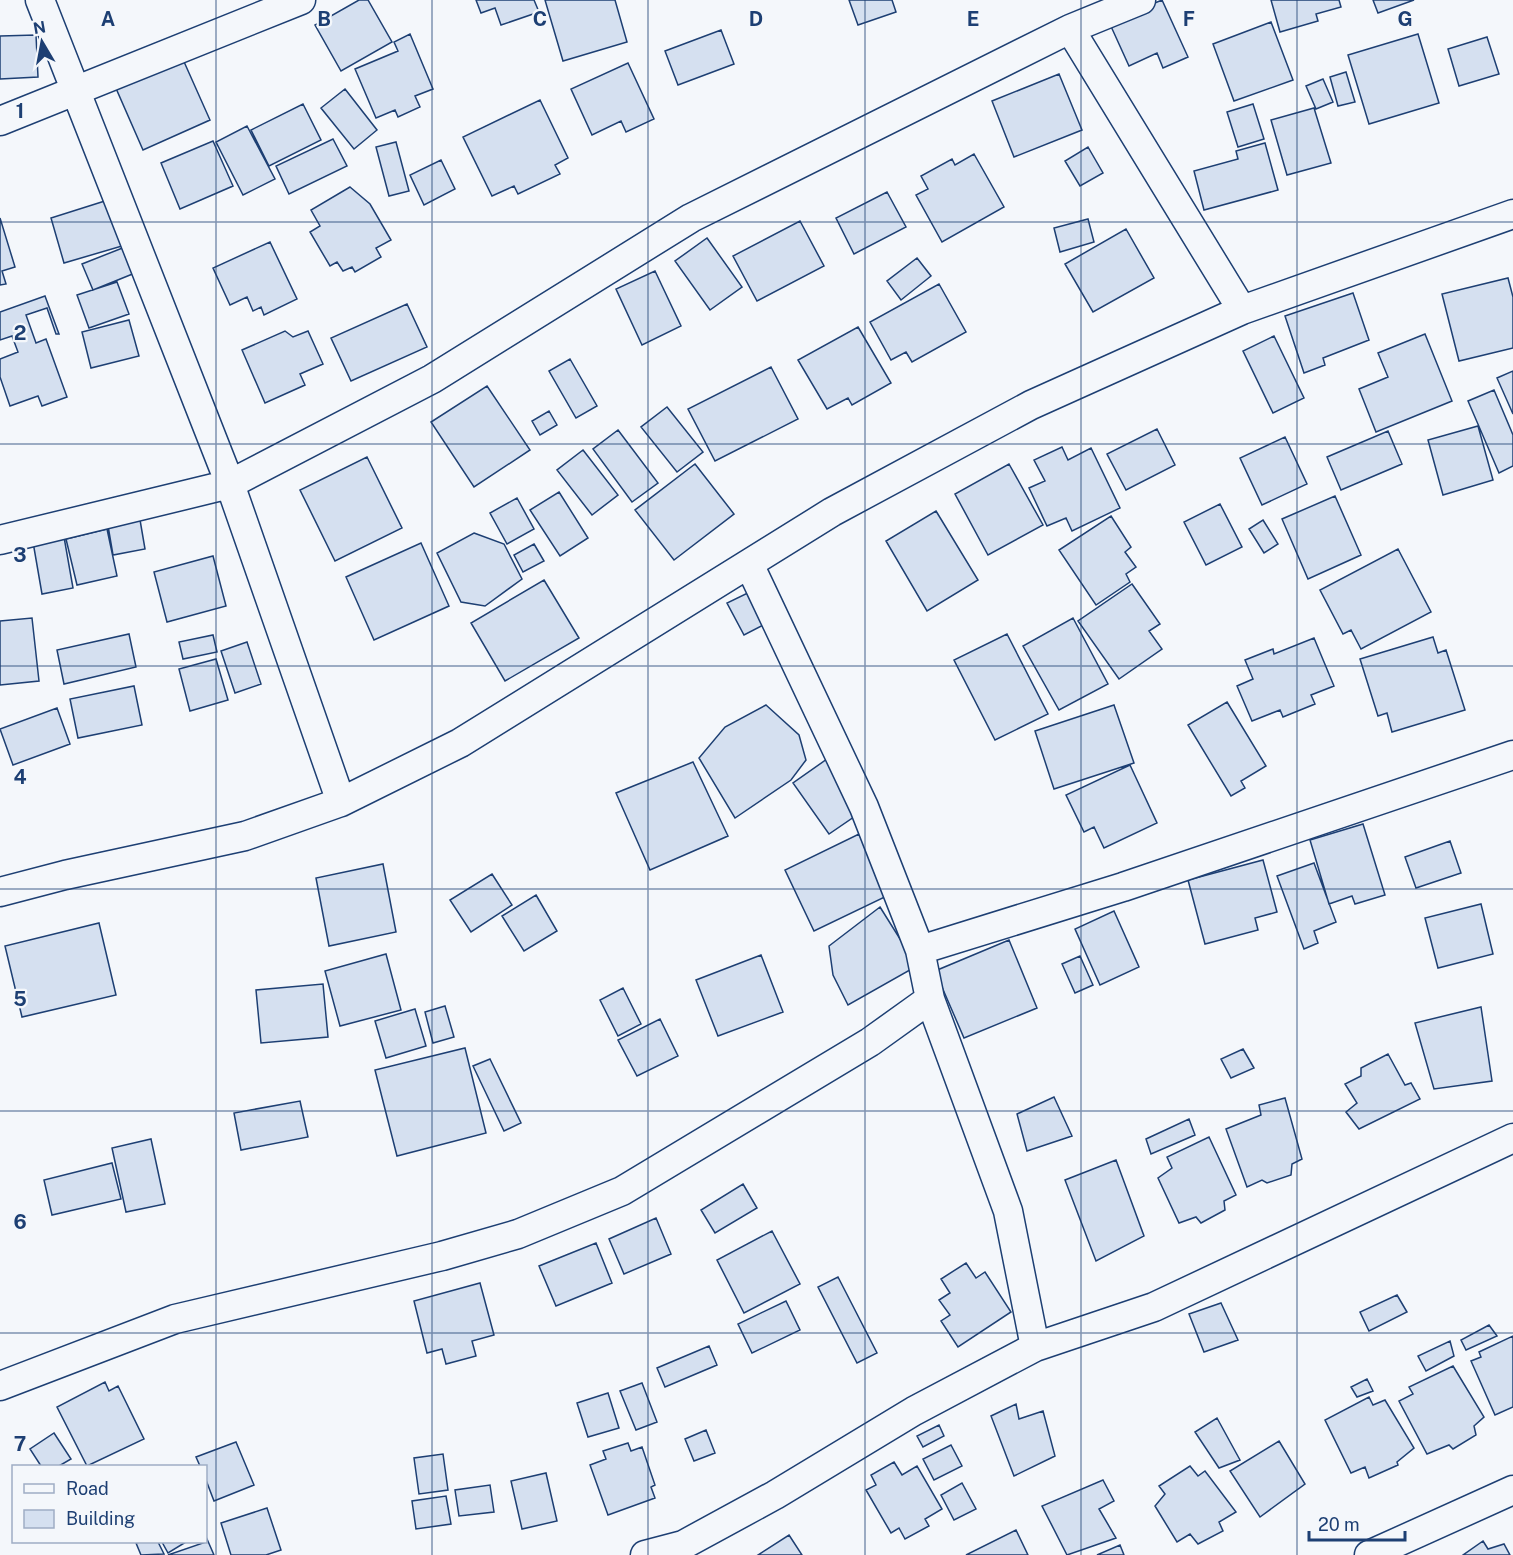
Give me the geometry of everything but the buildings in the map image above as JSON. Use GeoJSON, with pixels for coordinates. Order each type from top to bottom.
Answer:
{"type":"FeatureCollection","features":[{"type":"Feature","properties":{"kind":"street"},"geometry":{"type":"LineString","coordinates":[[40,0],[230,483],[341,802]]}},
{"type":"Feature","properties":{"kind":"street"},"geometry":{"type":"LineString","coordinates":[[0,121],[301,0]]}},
{"type":"Feature","properties":{"kind":"street"},"geometry":{"type":"LineString","coordinates":[[0,540],[230,483],[432,379],[691,218],[1070,29],[1140,0]]}},
{"type":"Feature","properties":{"kind":"street"},"geometry":{"type":"LineString","coordinates":[[1070,29],[1242,310]]}},
{"type":"Feature","properties":{"kind":"street"},"geometry":{"type":"LineString","coordinates":[[0,892],[65,875],[245,836],[341,802],[460,743],[832,512],[1031,405],[1242,310],[1513,214]]}},
{"type":"Feature","properties":{"kind":"street"},"geometry":{"type":"LineString","coordinates":[[749,564],[864,807],[920,950],[930,999],[1008,1211],[1035,1347]]}},
{"type":"Feature","properties":{"kind":"street"},"geometry":{"type":"LineString","coordinates":[[920,950],[1112,891],[1513,755]]}},
{"type":"Feature","properties":{"kind":"street"},"geometry":{"type":"LineString","coordinates":[[0,1386],[175,1319],[442,1256],[518,1234],[612,1195],[870,1042],[930,999]]}},
{"type":"Feature","properties":{"kind":"street"},"geometry":{"type":"LineString","coordinates":[[645,1555],[685,1550],[914,1411],[1035,1347],[1154,1307],[1513,1138]]}},
{"type":"Feature","properties":{"kind":"street"},"geometry":{"type":"LineString","coordinates":[[1369,1555],[1513,1490]]}}]}
